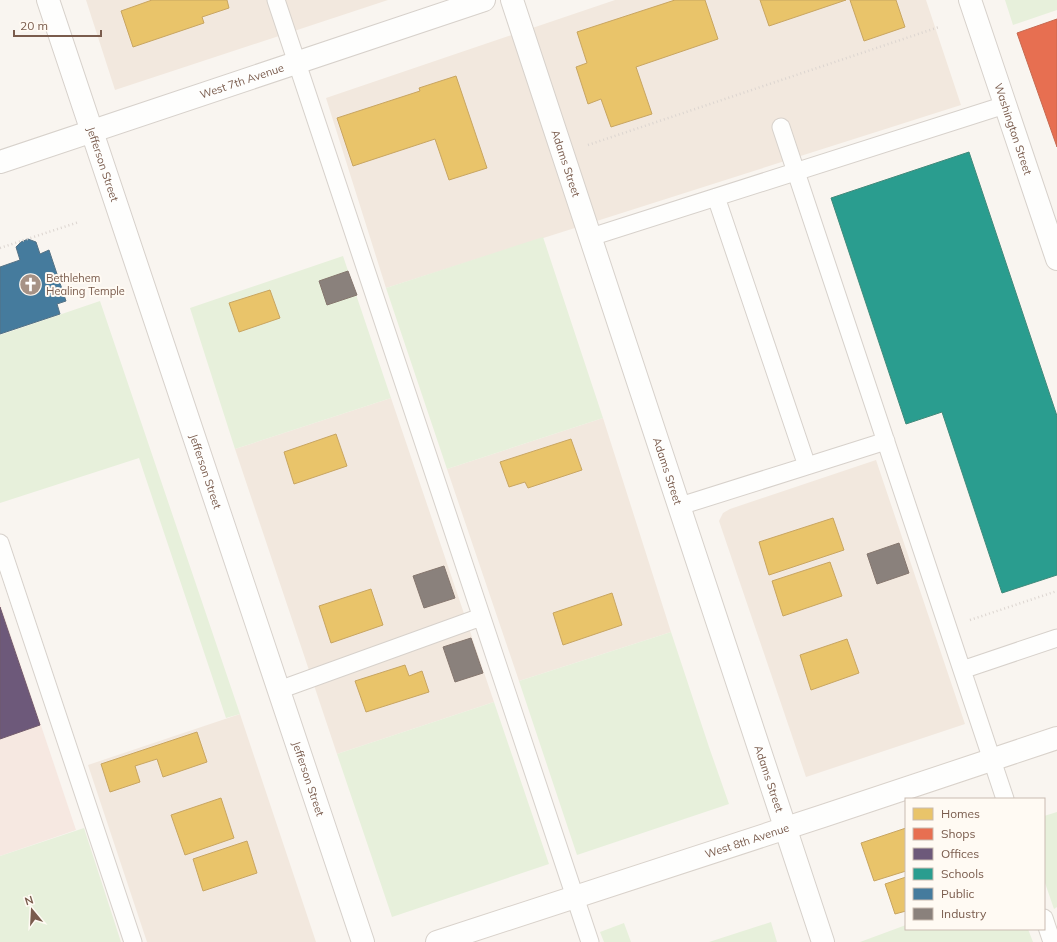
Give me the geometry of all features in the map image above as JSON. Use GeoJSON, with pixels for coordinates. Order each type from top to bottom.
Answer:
{"type":"FeatureCollection","features":[{"type":"Feature","properties":{"kind":"street","name":"Jefferson Street"},"geometry":{"type":"LineString","coordinates":[[48,0],[363,942]]}},
{"type":"Feature","properties":{"kind":"street","name":"West 7th Avenue"},"geometry":{"type":"LineString","coordinates":[[0,162],[484,0]]}},
{"type":"Feature","properties":{"kind":"street","name":"Adams Street"},"geometry":{"type":"LineString","coordinates":[[512,0],[823,942]]}},
{"type":"Feature","properties":{"kind":"street","name":"Washington Street"},"geometry":{"type":"LineString","coordinates":[[970,0],[1057,259]]}},
{"type":"Feature","properties":{"kind":"street","name":"West 8th Avenue"},"geometry":{"type":"LineString","coordinates":[[437,942],[1057,738]]}},
{"type":"Feature","properties":{"kind":"lane"},"geometry":{"type":"LineString","coordinates":[[276,0],[590,942]]}},
{"type":"Feature","properties":{"kind":"lane"},"geometry":{"type":"LineString","coordinates":[[591,237],[1005,105]]}},
{"type":"Feature","properties":{"kind":"lane"},"geometry":{"type":"LineString","coordinates":[[781,127],[1005,798]]}},
{"type":"Feature","properties":{"kind":"lane"},"geometry":{"type":"LineString","coordinates":[[716,197],[807,466]]}},
{"type":"Feature","properties":{"kind":"lane"},"geometry":{"type":"LineString","coordinates":[[680,506],[886,441]]}},
{"type":"Feature","properties":{"kind":"lane"},"geometry":{"type":"LineString","coordinates":[[0,543],[133,942]]}},
{"type":"Feature","properties":{"kind":"lane"},"geometry":{"type":"LineString","coordinates":[[279,690],[482,616]]}},
{"type":"Feature","properties":{"kind":"lane"},"geometry":{"type":"LineString","coordinates":[[962,670],[1057,638]]}},
{"type":"Feature","properties":{"kind":"lane"},"geometry":{"type":"LineString","coordinates":[[1045,921],[1052,942]]}},
{"type":"Feature","properties":{"kind":"path"},"geometry":{"type":"LineString","coordinates":[[588,145],[938,27]]}},
{"type":"Feature","properties":{"kind":"path"},"geometry":{"type":"LineString","coordinates":[[0,248],[79,222]]}},
{"type":"Feature","properties":{"kind":"path"},"geometry":{"type":"LineString","coordinates":[[970,621],[1057,592]]}},
{"type":"Feature","properties":{"kind":"shaded area"},"geometry":{"type":"Polygon","coordinates":[[[86,0],[388,0],[115,90],[86,0]]]}},
{"type":"Feature","properties":{"kind":"shaded area"},"geometry":{"type":"Polygon","coordinates":[[[615,0],[926,0],[961,105],[386,288],[326,98],[615,0]]]}},
{"type":"Feature","properties":{"kind":"shaded area"},"geometry":{"type":"Polygon","coordinates":[[[391,398],[494,702],[337,754],[235,449],[391,398]]]}},
{"type":"Feature","properties":{"kind":"shaded area"},"geometry":{"type":"Polygon","coordinates":[[[603,418],[671,632],[519,681],[447,469],[603,418]]]}},
{"type":"Feature","properties":{"kind":"shaded area"},"geometry":{"type":"Polygon","coordinates":[[[876,460],[965,724],[806,777],[719,521],[723,513],[730,509],[876,460]]]}},
{"type":"Feature","properties":{"kind":"shaded area"},"geometry":{"type":"Polygon","coordinates":[[[0,603],[76,830],[0,856],[0,603]]]}},
{"type":"Feature","properties":{"kind":"shaded area"},"geometry":{"type":"Polygon","coordinates":[[[240,714],[316,942],[147,942],[88,765],[240,714]]]}},
{"type":"Feature","properties":{"kind":"green space"},"geometry":{"type":"Polygon","coordinates":[[[1005,0],[1057,0],[1057,10],[1013,25],[1005,0]]]}},
{"type":"Feature","properties":{"kind":"green space"},"geometry":{"type":"Polygon","coordinates":[[[543,237],[603,418],[447,469],[386,288],[543,237]]]}},
{"type":"Feature","properties":{"kind":"green space"},"geometry":{"type":"Polygon","coordinates":[[[343,256],[391,398],[235,449],[190,308],[343,256]]]}},
{"type":"Feature","properties":{"kind":"green space"},"geometry":{"type":"Polygon","coordinates":[[[100,301],[240,714],[226,718],[139,458],[0,503],[0,335],[100,301]]]}},
{"type":"Feature","properties":{"kind":"green space"},"geometry":{"type":"Polygon","coordinates":[[[671,632],[729,804],[577,855],[519,681],[671,632]]]}},
{"type":"Feature","properties":{"kind":"green space"},"geometry":{"type":"Polygon","coordinates":[[[494,702],[549,864],[392,917],[337,754],[494,702]]]}},
{"type":"Feature","properties":{"kind":"green space"},"geometry":{"type":"Polygon","coordinates":[[[1057,812],[1057,907],[1054,909],[1045,883],[1045,816],[1057,812]]]}},
{"type":"Feature","properties":{"kind":"green space"},"geometry":{"type":"Polygon","coordinates":[[[84,828],[121,942],[0,942],[0,856],[84,828]]]}},
{"type":"Feature","properties":{"kind":"green space"},"geometry":{"type":"Polygon","coordinates":[[[771,922],[777,942],[709,942],[771,922]]]}},
{"type":"Feature","properties":{"kind":"green space"},"geometry":{"type":"Polygon","coordinates":[[[624,923],[631,942],[604,942],[600,932],[624,923]]]}},
{"type":"Feature","properties":{"kind":"green space"},"geometry":{"type":"Polygon","coordinates":[[[905,925],[905,930],[1028,930],[1033,942],[860,942],[905,925]]]}},
{"type":"Feature","properties":{"kind":"building: Homes"},"geometry":{"type":"Polygon","coordinates":[[[152,0],[227,0],[229,8],[202,17],[204,23],[133,47],[121,11],[152,0]]]}},
{"type":"Feature","properties":{"kind":"building: Homes"},"geometry":{"type":"Polygon","coordinates":[[[675,0],[705,0],[718,39],[636,67],[652,114],[611,127],[601,99],[588,104],[576,67],[587,63],[577,32],[675,0]]]}},
{"type":"Feature","properties":{"kind":"building: Homes"},"geometry":{"type":"Polygon","coordinates":[[[760,0],[846,0],[769,26],[760,0]]]}},
{"type":"Feature","properties":{"kind":"building: Homes"},"geometry":{"type":"Polygon","coordinates":[[[850,0],[896,0],[905,27],[864,41],[850,0]]]}},
{"type":"Feature","properties":{"kind":"building: Homes"},"geometry":{"type":"Polygon","coordinates":[[[456,76],[487,168],[449,180],[435,139],[353,166],[337,118],[420,91],[419,88],[456,76]]]}},
{"type":"Feature","properties":{"kind":"building: Homes"},"geometry":{"type":"Polygon","coordinates":[[[270,290],[280,318],[239,332],[229,303],[270,290]]]}},
{"type":"Feature","properties":{"kind":"building: Homes"},"geometry":{"type":"Polygon","coordinates":[[[336,434],[347,466],[294,484],[284,452],[336,434]]]}},
{"type":"Feature","properties":{"kind":"building: Homes"},"geometry":{"type":"Polygon","coordinates":[[[571,439],[582,470],[528,488],[525,482],[509,487],[500,462],[571,439]]]}},
{"type":"Feature","properties":{"kind":"building: Homes"},"geometry":{"type":"Polygon","coordinates":[[[833,518],[844,550],[769,575],[759,542],[833,518]]]}},
{"type":"Feature","properties":{"kind":"building: Homes"},"geometry":{"type":"Polygon","coordinates":[[[830,562],[842,596],[783,616],[772,581],[830,562]]]}},
{"type":"Feature","properties":{"kind":"building: Homes"},"geometry":{"type":"Polygon","coordinates":[[[371,589],[383,625],[331,643],[319,606],[371,589]]]}},
{"type":"Feature","properties":{"kind":"building: Homes"},"geometry":{"type":"Polygon","coordinates":[[[612,593],[622,625],[563,645],[553,613],[612,593]]]}},
{"type":"Feature","properties":{"kind":"building: Homes"},"geometry":{"type":"Polygon","coordinates":[[[847,639],[859,673],[811,690],[800,655],[847,639]]]}},
{"type":"Feature","properties":{"kind":"building: Homes"},"geometry":{"type":"Polygon","coordinates":[[[405,665],[409,676],[422,671],[429,692],[366,712],[355,681],[405,665]]]}},
{"type":"Feature","properties":{"kind":"building: Homes"},"geometry":{"type":"Polygon","coordinates":[[[197,732],[207,762],[163,777],[157,759],[135,766],[140,782],[110,792],[101,764],[197,732]]]}},
{"type":"Feature","properties":{"kind":"building: Homes"},"geometry":{"type":"Polygon","coordinates":[[[221,798],[234,838],[185,855],[171,815],[221,798]]]}},
{"type":"Feature","properties":{"kind":"building: Homes"},"geometry":{"type":"Polygon","coordinates":[[[905,828],[905,871],[874,881],[861,843],[905,828]]]}},
{"type":"Feature","properties":{"kind":"building: Homes"},"geometry":{"type":"Polygon","coordinates":[[[247,841],[257,873],[203,891],[193,859],[247,841]]]}},
{"type":"Feature","properties":{"kind":"building: Homes"},"geometry":{"type":"Polygon","coordinates":[[[905,877],[905,911],[895,914],[885,884],[905,877]]]}},
{"type":"Feature","properties":{"kind":"building: Shops"},"geometry":{"type":"Polygon","coordinates":[[[1057,19],[1057,147],[1017,33],[1057,19]]]}},
{"type":"Feature","properties":{"kind":"building: Offices"},"geometry":{"type":"Polygon","coordinates":[[[0,607],[40,725],[0,739],[0,607]]]}},
{"type":"Feature","properties":{"kind":"building: Schools"},"geometry":{"type":"Polygon","coordinates":[[[969,152],[1057,416],[1057,575],[1002,593],[942,412],[906,424],[831,198],[969,152]]]}},
{"type":"Feature","properties":{"kind":"building: Public","name":"Bethlehem Healing Temple"},"geometry":{"type":"Polygon","coordinates":[[[28,239],[36,242],[40,254],[49,250],[66,301],[57,304],[60,314],[0,334],[0,267],[20,260],[16,247],[21,242],[28,239]]]}},
{"type":"Feature","properties":{"kind":"building: Industry"},"geometry":{"type":"Polygon","coordinates":[[[348,271],[357,295],[327,305],[319,281],[348,271]]]}},
{"type":"Feature","properties":{"kind":"building: Industry"},"geometry":{"type":"Polygon","coordinates":[[[899,543],[909,573],[877,584],[867,554],[899,543]]]}},
{"type":"Feature","properties":{"kind":"building: Industry"},"geometry":{"type":"Polygon","coordinates":[[[444,566],[455,598],[424,608],[413,576],[444,566]]]}},
{"type":"Feature","properties":{"kind":"building: Industry"},"geometry":{"type":"Polygon","coordinates":[[[471,638],[483,673],[455,682],[443,647],[471,638]]]}},
{"type":"Feature","properties":{"kind":"place","name":"Bethlehem Healing Temple"},"geometry":{"type":"Point","coordinates":[30,284]}}]}
